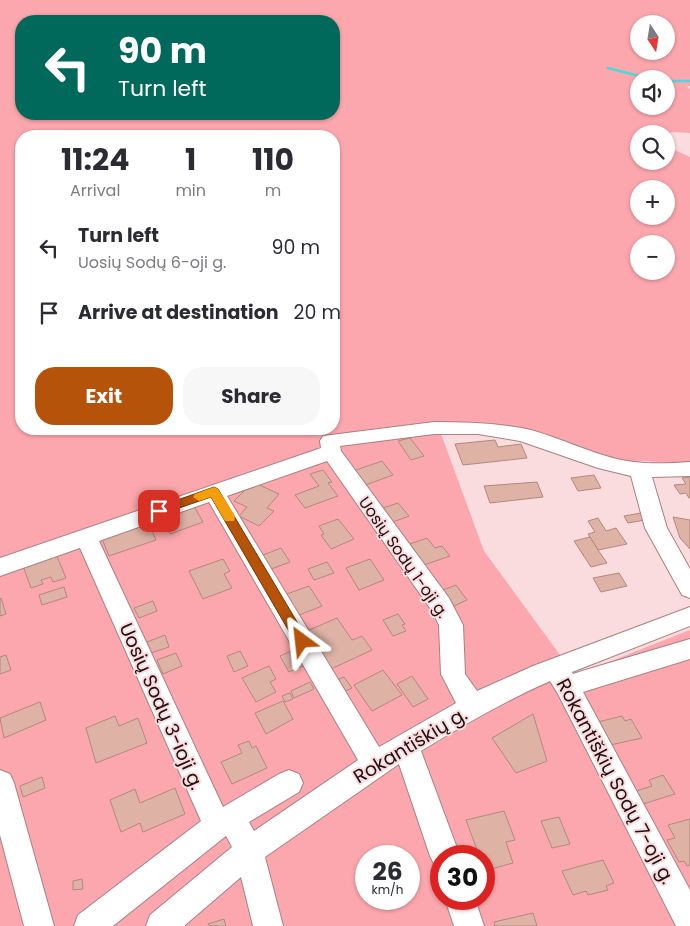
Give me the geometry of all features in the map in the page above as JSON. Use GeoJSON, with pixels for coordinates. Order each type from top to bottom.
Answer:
{"type":"FeatureCollection","features":[{"type":"Feature","properties":{"kind":"street"},"geometry":{"type":"LineString","coordinates":[[0,567],[214,492],[330,447],[434,428],[478,428],[524,435],[605,463],[640,470],[690,469]]}},
{"type":"Feature","properties":{"kind":"street","name":"Uosių Sodų 1-oji g."},"geometry":{"type":"LineString","coordinates":[[330,447],[441,605],[451,625],[453,674],[461,690],[473,706]]}},
{"type":"Feature","properties":{"kind":"street"},"geometry":{"type":"LineString","coordinates":[[640,470],[656,528],[690,589]]}},
{"type":"Feature","properties":{"kind":"street"},"geometry":{"type":"LineString","coordinates":[[214,492],[375,764]]}},
{"type":"Feature","properties":{"kind":"street","name":"Uosių Sodų 3-ioji g."},"geometry":{"type":"LineString","coordinates":[[86,536],[224,822],[249,851],[268,926]]}},
{"type":"Feature","properties":{"kind":"street","name":"Rokantiškių g."},"geometry":{"type":"LineString","coordinates":[[161,926],[249,851],[375,764],[473,706],[505,689],[561,677],[690,616]]}},
{"type":"Feature","properties":{"kind":"street"},"geometry":{"type":"LineString","coordinates":[[561,677],[598,678],[652,659],[690,649]]}},
{"type":"Feature","properties":{"kind":"street","name":"Rokantiškių Sodų 7-oji g."},"geometry":{"type":"LineString","coordinates":[[561,677],[690,921]]}},
{"type":"Feature","properties":{"kind":"street"},"geometry":{"type":"LineString","coordinates":[[406,746],[441,845]]}},
{"type":"Feature","properties":{"kind":"street"},"geometry":{"type":"LineString","coordinates":[[0,783],[6,829],[39,926]]}},
{"type":"Feature","properties":{"kind":"street"},"geometry":{"type":"LineString","coordinates":[[89,926],[224,822],[289,783]]}},
{"type":"Feature","properties":{"kind":"street"},"geometry":{"type":"LineString","coordinates":[[464,910],[469,926]]}},
{"type":"Feature","properties":{"kind":"shaded area"},"geometry":{"type":"Polygon","coordinates":[[[0,0],[690,0],[690,86],[687,86],[690,89],[690,133],[675,132],[675,125],[630,125],[630,170],[675,170],[675,150],[690,157],[690,464],[642,461],[620,462],[494,425],[465,422],[437,423],[484,551],[560,655],[571,677],[690,630],[690,926],[0,926],[0,0]]]}},
{"type":"Feature","properties":{"kind":"building"},"geometry":{"type":"Polygon","coordinates":[[[410,438],[424,456],[411,460],[398,441],[410,438]]]}},
{"type":"Feature","properties":{"kind":"building"},"geometry":{"type":"Polygon","coordinates":[[[495,440],[498,447],[521,444],[527,458],[463,465],[455,444],[495,440]]]}},
{"type":"Feature","properties":{"kind":"building"},"geometry":{"type":"Polygon","coordinates":[[[382,461],[393,475],[363,486],[353,471],[382,461]]]}},
{"type":"Feature","properties":{"kind":"building"},"geometry":{"type":"Polygon","coordinates":[[[323,470],[332,482],[328,483],[338,496],[305,508],[295,495],[319,486],[310,474],[323,470]]]}},
{"type":"Feature","properties":{"kind":"building"},"geometry":{"type":"Polygon","coordinates":[[[594,475],[601,488],[578,491],[571,478],[594,475]]]}},
{"type":"Feature","properties":{"kind":"building"},"geometry":{"type":"Polygon","coordinates":[[[690,477],[689,498],[686,493],[680,494],[674,485],[686,484],[682,478],[690,477]]]}},
{"type":"Feature","properties":{"kind":"building"},"geometry":{"type":"Polygon","coordinates":[[[253,482],[279,494],[267,508],[274,511],[259,526],[239,516],[247,507],[234,501],[253,482]]]}},
{"type":"Feature","properties":{"kind":"building"},"geometry":{"type":"Polygon","coordinates":[[[537,482],[543,497],[490,503],[484,486],[537,482]]]}},
{"type":"Feature","properties":{"kind":"building"},"geometry":{"type":"Polygon","coordinates":[[[398,503],[409,516],[393,522],[383,508],[398,503]]]}},
{"type":"Feature","properties":{"kind":"building"},"geometry":{"type":"Polygon","coordinates":[[[194,506],[203,522],[170,534],[161,518],[194,506]]]}},
{"type":"Feature","properties":{"kind":"building"},"geometry":{"type":"Polygon","coordinates":[[[641,513],[645,520],[628,523],[624,516],[641,513]]]}},
{"type":"Feature","properties":{"kind":"building"},"geometry":{"type":"Polygon","coordinates":[[[673,517],[690,520],[690,549],[680,538],[673,517]]]}},
{"type":"Feature","properties":{"kind":"building"},"geometry":{"type":"Polygon","coordinates":[[[598,518],[606,531],[616,528],[627,544],[598,550],[588,534],[595,532],[588,521],[598,518]]]}},
{"type":"Feature","properties":{"kind":"building"},"geometry":{"type":"Polygon","coordinates":[[[338,519],[354,539],[331,549],[321,535],[324,534],[319,526],[338,519]]]}},
{"type":"Feature","properties":{"kind":"building"},"geometry":{"type":"Polygon","coordinates":[[[149,524],[156,540],[109,556],[102,539],[149,524]]]}},
{"type":"Feature","properties":{"kind":"building"},"geometry":{"type":"Polygon","coordinates":[[[590,537],[607,563],[591,567],[574,541],[590,537]]]}},
{"type":"Feature","properties":{"kind":"building"},"geometry":{"type":"Polygon","coordinates":[[[427,538],[435,548],[442,546],[450,556],[424,565],[410,544],[427,538]]]}},
{"type":"Feature","properties":{"kind":"building"},"geometry":{"type":"Polygon","coordinates":[[[281,548],[290,562],[266,571],[258,557],[281,548]]]}},
{"type":"Feature","properties":{"kind":"building"},"geometry":{"type":"Polygon","coordinates":[[[56,554],[66,578],[53,582],[51,577],[41,580],[43,584],[31,588],[23,566],[56,554]]]}},
{"type":"Feature","properties":{"kind":"building"},"geometry":{"type":"Polygon","coordinates":[[[223,559],[230,571],[224,574],[232,588],[203,599],[189,571],[223,559]]]}},
{"type":"Feature","properties":{"kind":"building"},"geometry":{"type":"Polygon","coordinates":[[[370,559],[384,580],[359,590],[346,568],[370,559]]]}},
{"type":"Feature","properties":{"kind":"building"},"geometry":{"type":"Polygon","coordinates":[[[327,562],[334,573],[314,580],[308,569],[327,562]]]}},
{"type":"Feature","properties":{"kind":"building"},"geometry":{"type":"Polygon","coordinates":[[[619,573],[627,586],[601,592],[593,578],[619,573]]]}},
{"type":"Feature","properties":{"kind":"building"},"geometry":{"type":"Polygon","coordinates":[[[456,585],[467,600],[454,606],[443,590],[456,585]]]}},
{"type":"Feature","properties":{"kind":"building"},"geometry":{"type":"Polygon","coordinates":[[[309,586],[322,606],[297,616],[284,595],[309,586]]]}},
{"type":"Feature","properties":{"kind":"building"},"geometry":{"type":"Polygon","coordinates":[[[64,587],[67,597],[42,605],[39,595],[64,587]]]}},
{"type":"Feature","properties":{"kind":"building"},"geometry":{"type":"Polygon","coordinates":[[[0,599],[6,614],[0,616],[0,599]]]}},
{"type":"Feature","properties":{"kind":"building"},"geometry":{"type":"Polygon","coordinates":[[[153,601],[157,611],[139,618],[134,608],[153,601]]]}},
{"type":"Feature","properties":{"kind":"building"},"geometry":{"type":"Polygon","coordinates":[[[398,614],[405,624],[402,625],[406,631],[393,636],[383,620],[398,614]]]}},
{"type":"Feature","properties":{"kind":"building"},"geometry":{"type":"Polygon","coordinates":[[[337,618],[352,640],[362,636],[372,650],[331,669],[307,631],[337,618]]]}},
{"type":"Feature","properties":{"kind":"building"},"geometry":{"type":"Polygon","coordinates":[[[165,635],[169,647],[151,653],[147,642],[165,635]]]}},
{"type":"Feature","properties":{"kind":"building"},"geometry":{"type":"Polygon","coordinates":[[[294,650],[303,666],[289,672],[280,656],[294,650]]]}},
{"type":"Feature","properties":{"kind":"building"},"geometry":{"type":"Polygon","coordinates":[[[240,651],[248,666],[234,672],[227,656],[240,651]]]}},
{"type":"Feature","properties":{"kind":"building"},"geometry":{"type":"Polygon","coordinates":[[[176,653],[182,666],[163,674],[157,660],[176,653]]]}},
{"type":"Feature","properties":{"kind":"building"},"geometry":{"type":"Polygon","coordinates":[[[6,655],[11,670],[0,674],[0,657],[6,655]]]}},
{"type":"Feature","properties":{"kind":"building"},"geometry":{"type":"Polygon","coordinates":[[[269,666],[276,679],[270,682],[276,692],[256,702],[242,678],[269,666]]]}},
{"type":"Feature","properties":{"kind":"building"},"geometry":{"type":"Polygon","coordinates":[[[383,670],[402,695],[372,711],[354,685],[383,670]]]}},
{"type":"Feature","properties":{"kind":"building"},"geometry":{"type":"Polygon","coordinates":[[[412,676],[428,699],[413,707],[397,684],[412,676]]]}},
{"type":"Feature","properties":{"kind":"building"},"geometry":{"type":"Polygon","coordinates":[[[344,677],[352,688],[343,692],[335,681],[344,677]]]}},
{"type":"Feature","properties":{"kind":"building"},"geometry":{"type":"Polygon","coordinates":[[[310,682],[314,689],[294,698],[291,691],[310,682]]]}},
{"type":"Feature","properties":{"kind":"building"},"geometry":{"type":"Polygon","coordinates":[[[290,693],[293,699],[285,702],[282,696],[290,693]]]}},
{"type":"Feature","properties":{"kind":"building"},"geometry":{"type":"Polygon","coordinates":[[[283,701],[293,719],[266,734],[255,713],[283,701]]]}},
{"type":"Feature","properties":{"kind":"building"},"geometry":{"type":"Polygon","coordinates":[[[40,702],[46,720],[4,738],[0,718],[40,702]]]}},
{"type":"Feature","properties":{"kind":"building"},"geometry":{"type":"Polygon","coordinates":[[[533,714],[547,761],[516,773],[492,738],[533,714]]]}},
{"type":"Feature","properties":{"kind":"building"},"geometry":{"type":"Polygon","coordinates":[[[115,716],[119,726],[138,718],[147,743],[96,763],[86,728],[115,716]]]}},
{"type":"Feature","properties":{"kind":"building"},"geometry":{"type":"Polygon","coordinates":[[[622,716],[625,721],[631,719],[642,738],[610,745],[598,722],[622,716]]]}},
{"type":"Feature","properties":{"kind":"building"},"geometry":{"type":"Polygon","coordinates":[[[249,741],[252,748],[256,746],[267,768],[232,784],[221,762],[242,753],[238,745],[249,741]]]}},
{"type":"Feature","properties":{"kind":"building"},"geometry":{"type":"Polygon","coordinates":[[[663,775],[675,794],[643,804],[636,791],[652,786],[649,780],[663,775]]]}},
{"type":"Feature","properties":{"kind":"building"},"geometry":{"type":"Polygon","coordinates":[[[42,777],[45,788],[23,797],[20,786],[42,777]]]}},
{"type":"Feature","properties":{"kind":"building"},"geometry":{"type":"Polygon","coordinates":[[[175,788],[185,814],[143,832],[140,823],[121,832],[110,800],[135,789],[140,803],[175,788]]]}},
{"type":"Feature","properties":{"kind":"building"},"geometry":{"type":"Polygon","coordinates":[[[504,811],[515,840],[506,842],[513,863],[495,868],[495,845],[475,845],[466,820],[504,811]]]}},
{"type":"Feature","properties":{"kind":"building"},"geometry":{"type":"Polygon","coordinates":[[[559,817],[570,844],[552,848],[541,821],[559,817]]]}},
{"type":"Feature","properties":{"kind":"building"},"geometry":{"type":"Polygon","coordinates":[[[690,819],[690,865],[687,866],[684,861],[679,862],[667,840],[675,838],[668,825],[690,819]]]}},
{"type":"Feature","properties":{"kind":"building"},"geometry":{"type":"Polygon","coordinates":[[[603,860],[614,883],[606,886],[608,890],[588,895],[586,891],[573,895],[562,871],[603,860]]]}},
{"type":"Feature","properties":{"kind":"building"},"geometry":{"type":"Polygon","coordinates":[[[82,879],[83,889],[73,890],[73,881],[82,879]]]}},
{"type":"Feature","properties":{"kind":"building"},"geometry":{"type":"Polygon","coordinates":[[[533,913],[537,926],[495,926],[494,922],[533,913]]]}},
{"type":"Feature","properties":{"kind":"building"},"geometry":{"type":"Polygon","coordinates":[[[224,919],[226,926],[209,926],[208,924],[224,919]]]}},
{"type":"Feature","properties":{"kind":"waterway"},"geometry":{"type":"LineString","coordinates":[[608,68],[630,74]]}},
{"type":"Feature","properties":{"kind":"waterway"},"geometry":{"type":"LineString","coordinates":[[675,81],[690,81]]}},
{"type":"Feature","properties":{"kind":"slow traffic"},"geometry":{"type":"LineString","coordinates":[[199,497],[214,492],[229,517]]}},
{"type":"Feature","properties":{"kind":"route"},"geometry":{"type":"LineString","coordinates":[[159,511],[214,492],[302,641]]}}]}
